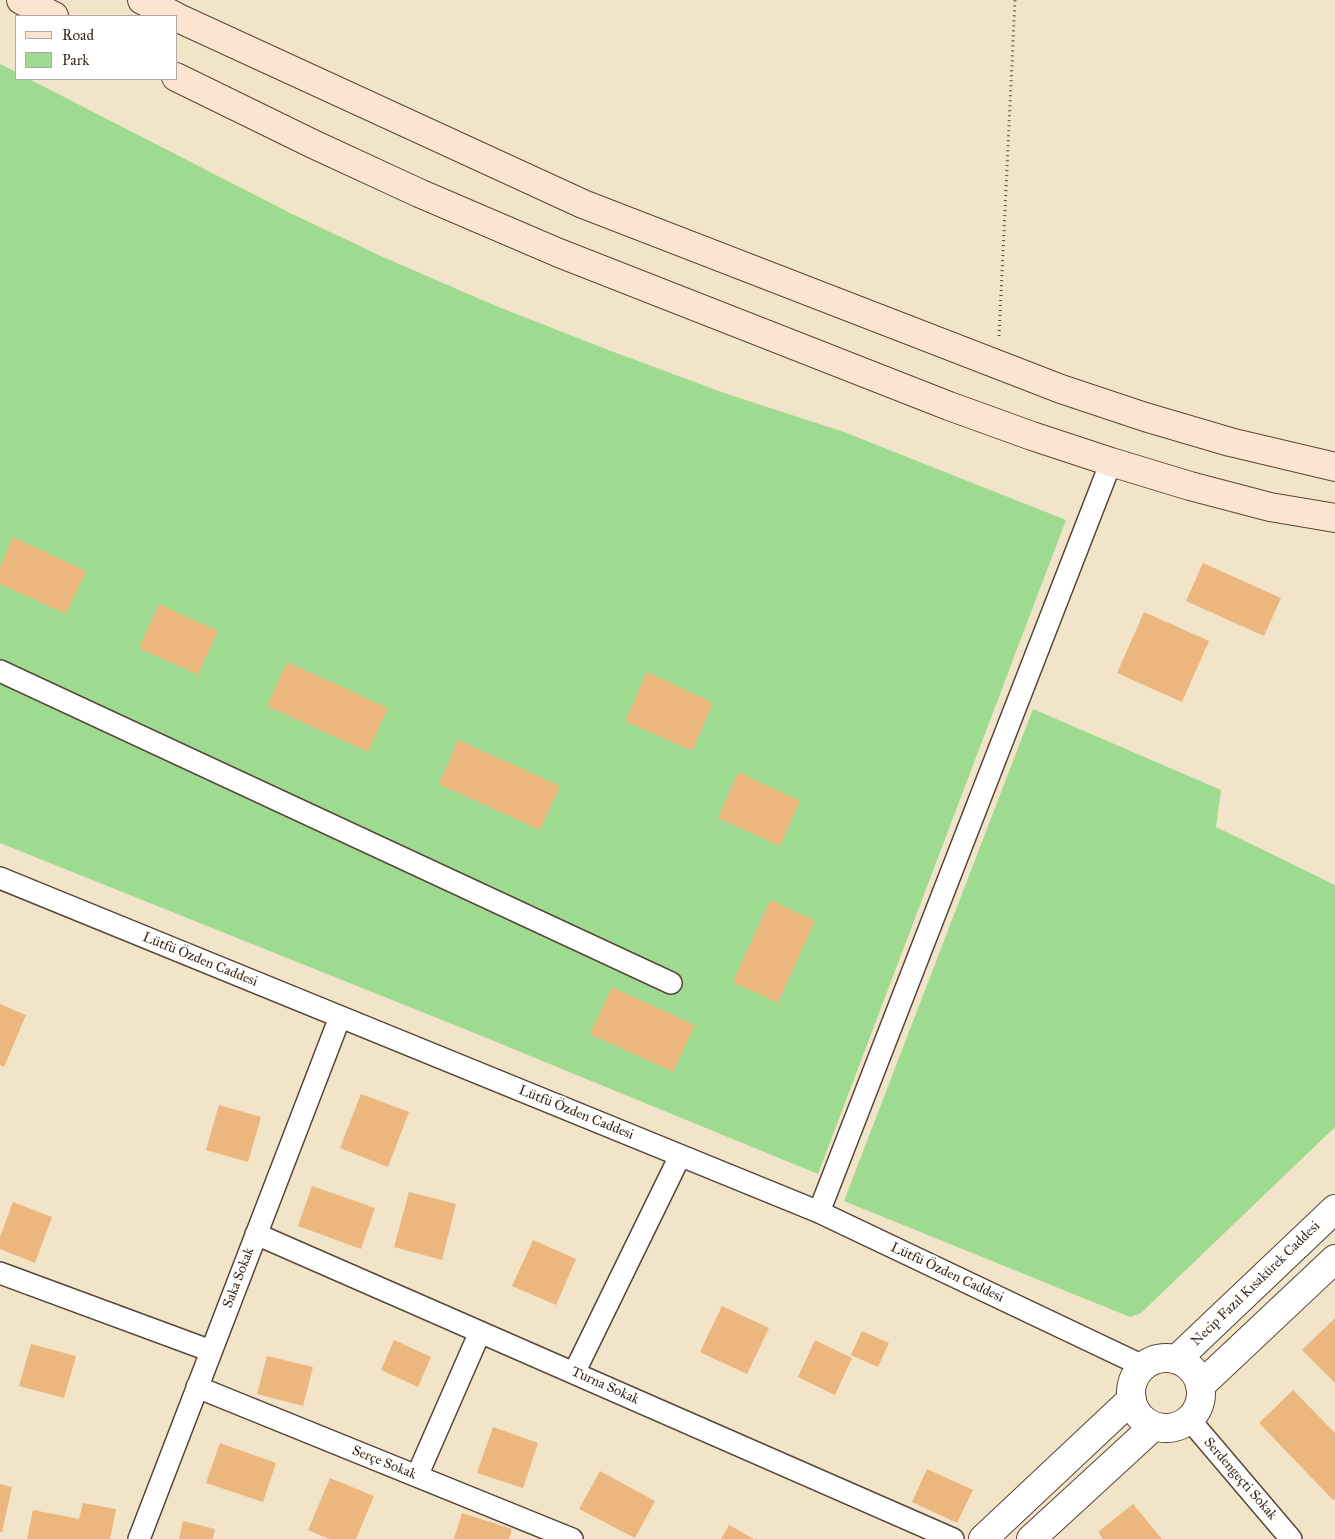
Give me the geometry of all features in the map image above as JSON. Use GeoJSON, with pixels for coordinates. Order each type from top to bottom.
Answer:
{"type":"FeatureCollection","features":[{"type":"Feature","properties":{"kind":"main road"},"geometry":{"type":"LineString","coordinates":[[21,0],[52,15]]}},
{"type":"Feature","properties":{"kind":"main road"},"geometry":{"type":"LineString","coordinates":[[142,0],[172,15]]}},
{"type":"Feature","properties":{"kind":"main road"},"geometry":{"type":"LineString","coordinates":[[178,18],[583,204],[1061,389],[1145,417],[1230,442],[1335,467]]}},
{"type":"Feature","properties":{"kind":"main road"},"geometry":{"type":"LineString","coordinates":[[178,78],[428,197],[559,253],[948,406],[1032,436],[1190,486],[1270,507],[1335,518]]}},
{"type":"Feature","properties":{"kind":"street"},"geometry":{"type":"LineString","coordinates":[[819,1212],[1111,462]]}},
{"type":"Feature","properties":{"kind":"street"},"geometry":{"type":"LineString","coordinates":[[0,671],[671,983]]}},
{"type":"Feature","properties":{"kind":"street","name":"Lütfü Özden Caddesi"},"geometry":{"type":"LineString","coordinates":[[0,878],[819,1212],[1143,1366]]}},
{"type":"Feature","properties":{"kind":"street","name":"Saka Sokak"},"geometry":{"type":"LineString","coordinates":[[139,1539],[340,1017]]}},
{"type":"Feature","properties":{"kind":"street"},"geometry":{"type":"LineString","coordinates":[[574,1373],[680,1156]]}},
{"type":"Feature","properties":{"kind":"street","name":"Necip Fazıl Kısakürek Caddesi"},"geometry":{"type":"LineString","coordinates":[[1178,1359],[1335,1209]]}},
{"type":"Feature","properties":{"kind":"street","name":"Turna Sokak"},"geometry":{"type":"LineString","coordinates":[[256,1234],[953,1539]]}},
{"type":"Feature","properties":{"kind":"street"},"geometry":{"type":"LineString","coordinates":[[1200,1386],[1335,1259]]}},
{"type":"Feature","properties":{"kind":"street"},"geometry":{"type":"LineString","coordinates":[[0,1273],[211,1351]]}},
{"type":"Feature","properties":{"kind":"street"},"geometry":{"type":"LineString","coordinates":[[417,1476],[480,1332]]}},
{"type":"Feature","properties":{"kind":"street"},"geometry":{"type":"LineString","coordinates":[[1165,1358],[1178,1359],[1188,1365],[1196,1374],[1201,1398],[1197,1410],[1189,1419],[1178,1426],[1166,1428],[1154,1426],[1144,1420],[1136,1411],[1131,1387],[1135,1376],[1143,1366],[1154,1360],[1165,1358]]}},
{"type":"Feature","properties":{"kind":"street","name":"Serçe Sokak"},"geometry":{"type":"LineString","coordinates":[[197,1387],[572,1539]]}},
{"type":"Feature","properties":{"kind":"street"},"geometry":{"type":"LineString","coordinates":[[983,1539],[1132,1399]]}},
{"type":"Feature","properties":{"kind":"street","name":"Serdengeçti Sokak"},"geometry":{"type":"LineString","coordinates":[[1189,1419],[1291,1539]]}},
{"type":"Feature","properties":{"kind":"street"},"geometry":{"type":"LineString","coordinates":[[1031,1539],[1154,1426]]}},
{"type":"Feature","properties":{"kind":"path"},"geometry":{"type":"LineString","coordinates":[[998,365],[1015,0]]}},
{"type":"Feature","properties":{"kind":"green space"},"geometry":{"type":"Polygon","coordinates":[[[0,64],[15,72],[15,80],[31,80],[290,213],[383,257],[496,306],[727,394],[844,432],[1066,520],[818,1174],[467,1030],[0,843],[0,64]]]}},
{"type":"Feature","properties":{"kind":"green space"},"geometry":{"type":"Polygon","coordinates":[[[1033,709],[1221,790],[1216,827],[1335,885],[1335,1127],[1141,1313],[1130,1317],[844,1201],[1033,709]]]}},
{"type":"Feature","properties":{"kind":"building"},"geometry":{"type":"Polygon","coordinates":[[[13,537],[86,571],[66,614],[0,584],[0,567],[13,537]]]}},
{"type":"Feature","properties":{"kind":"building"},"geometry":{"type":"Polygon","coordinates":[[[1203,563],[1281,598],[1264,636],[1186,601],[1203,563]]]}},
{"type":"Feature","properties":{"kind":"building"},"geometry":{"type":"Polygon","coordinates":[[[159,604],[218,631],[198,675],[139,648],[159,604]]]}},
{"type":"Feature","properties":{"kind":"building"},"geometry":{"type":"Polygon","coordinates":[[[1144,612],[1209,641],[1182,702],[1117,673],[1144,612]]]}},
{"type":"Feature","properties":{"kind":"building"},"geometry":{"type":"Polygon","coordinates":[[[287,662],[388,708],[368,752],[267,706],[287,662]]]}},
{"type":"Feature","properties":{"kind":"building"},"geometry":{"type":"Polygon","coordinates":[[[647,672],[713,703],[692,751],[625,721],[647,672]]]}},
{"type":"Feature","properties":{"kind":"building"},"geometry":{"type":"Polygon","coordinates":[[[458,740],[560,786],[540,830],[439,784],[458,740]]]}},
{"type":"Feature","properties":{"kind":"building"},"geometry":{"type":"Polygon","coordinates":[[[738,772],[800,801],[780,846],[718,818],[738,772]]]}},
{"type":"Feature","properties":{"kind":"building"},"geometry":{"type":"Polygon","coordinates":[[[770,900],[815,921],[778,1003],[733,982],[770,900]]]}},
{"type":"Feature","properties":{"kind":"building"},"geometry":{"type":"Polygon","coordinates":[[[612,987],[695,1025],[673,1072],[590,1034],[612,987]]]}},
{"type":"Feature","properties":{"kind":"building"},"geometry":{"type":"Polygon","coordinates":[[[0,1004],[26,1015],[4,1067],[0,1065],[0,1004]]]}},
{"type":"Feature","properties":{"kind":"building"},"geometry":{"type":"Polygon","coordinates":[[[361,1094],[409,1112],[388,1167],[340,1148],[361,1094]]]}},
{"type":"Feature","properties":{"kind":"building"},"geometry":{"type":"Polygon","coordinates":[[[219,1105],[261,1117],[248,1162],[206,1150],[219,1105]]]}},
{"type":"Feature","properties":{"kind":"building"},"geometry":{"type":"Polygon","coordinates":[[[312,1186],[375,1208],[361,1249],[298,1226],[312,1186]]]}},
{"type":"Feature","properties":{"kind":"building"},"geometry":{"type":"Polygon","coordinates":[[[409,1192],[456,1204],[442,1260],[394,1247],[409,1192]]]}},
{"type":"Feature","properties":{"kind":"building"},"geometry":{"type":"Polygon","coordinates":[[[13,1202],[52,1217],[35,1263],[0,1249],[0,1237],[13,1202]]]}},
{"type":"Feature","properties":{"kind":"building"},"geometry":{"type":"Polygon","coordinates":[[[533,1240],[576,1259],[556,1305],[512,1286],[533,1240]]]}},
{"type":"Feature","properties":{"kind":"building"},"geometry":{"type":"Polygon","coordinates":[[[722,1306],[769,1328],[747,1374],[700,1352],[722,1306]]]}},
{"type":"Feature","properties":{"kind":"building"},"geometry":{"type":"Polygon","coordinates":[[[1335,1318],[1335,1383],[1302,1350],[1335,1318]]]}},
{"type":"Feature","properties":{"kind":"building"},"geometry":{"type":"Polygon","coordinates":[[[862,1331],[889,1343],[878,1367],[851,1355],[862,1331]]]}},
{"type":"Feature","properties":{"kind":"building"},"geometry":{"type":"Polygon","coordinates":[[[394,1340],[431,1357],[418,1387],[381,1370],[394,1340]]]}},
{"type":"Feature","properties":{"kind":"building"},"geometry":{"type":"Polygon","coordinates":[[[815,1340],[852,1358],[835,1395],[798,1377],[815,1340]]]}},
{"type":"Feature","properties":{"kind":"building"},"geometry":{"type":"Polygon","coordinates":[[[31,1344],[76,1356],[64,1398],[19,1386],[31,1344]]]}},
{"type":"Feature","properties":{"kind":"building"},"geometry":{"type":"Polygon","coordinates":[[[267,1356],[313,1367],[303,1406],[257,1394],[267,1356]]]}},
{"type":"Feature","properties":{"kind":"building"},"geometry":{"type":"Polygon","coordinates":[[[1293,1390],[1335,1433],[1335,1498],[1333,1500],[1259,1423],[1293,1390]]]}},
{"type":"Feature","properties":{"kind":"building"},"geometry":{"type":"Polygon","coordinates":[[[493,1427],[538,1443],[523,1488],[477,1473],[493,1427]]]}},
{"type":"Feature","properties":{"kind":"building"},"geometry":{"type":"Polygon","coordinates":[[[220,1443],[276,1463],[263,1502],[206,1483],[220,1443]]]}},
{"type":"Feature","properties":{"kind":"building"},"geometry":{"type":"Polygon","coordinates":[[[927,1469],[973,1490],[957,1523],[912,1502],[927,1469]]]}},
{"type":"Feature","properties":{"kind":"building"},"geometry":{"type":"Polygon","coordinates":[[[600,1471],[655,1501],[635,1538],[579,1509],[600,1471]]]}},
{"type":"Feature","properties":{"kind":"building"},"geometry":{"type":"Polygon","coordinates":[[[330,1478],[374,1496],[356,1539],[329,1539],[308,1530],[330,1478]]]}},
{"type":"Feature","properties":{"kind":"building"},"geometry":{"type":"Polygon","coordinates":[[[0,1484],[12,1487],[2,1532],[0,1532],[0,1484]]]}},
{"type":"Feature","properties":{"kind":"building"},"geometry":{"type":"Polygon","coordinates":[[[83,1503],[116,1509],[110,1539],[27,1539],[33,1510],[79,1519],[83,1503]]]}},
{"type":"Feature","properties":{"kind":"building"},"geometry":{"type":"Polygon","coordinates":[[[1133,1504],[1162,1539],[1103,1539],[1098,1532],[1133,1504]]]}},
{"type":"Feature","properties":{"kind":"building"},"geometry":{"type":"Polygon","coordinates":[[[462,1513],[512,1529],[509,1539],[454,1539],[462,1513]]]}},
{"type":"Feature","properties":{"kind":"building"},"geometry":{"type":"Polygon","coordinates":[[[183,1521],[215,1529],[213,1539],[179,1539],[183,1521]]]}},
{"type":"Feature","properties":{"kind":"building"},"geometry":{"type":"Polygon","coordinates":[[[729,1525],[754,1539],[721,1539],[729,1525]]]}}]}
